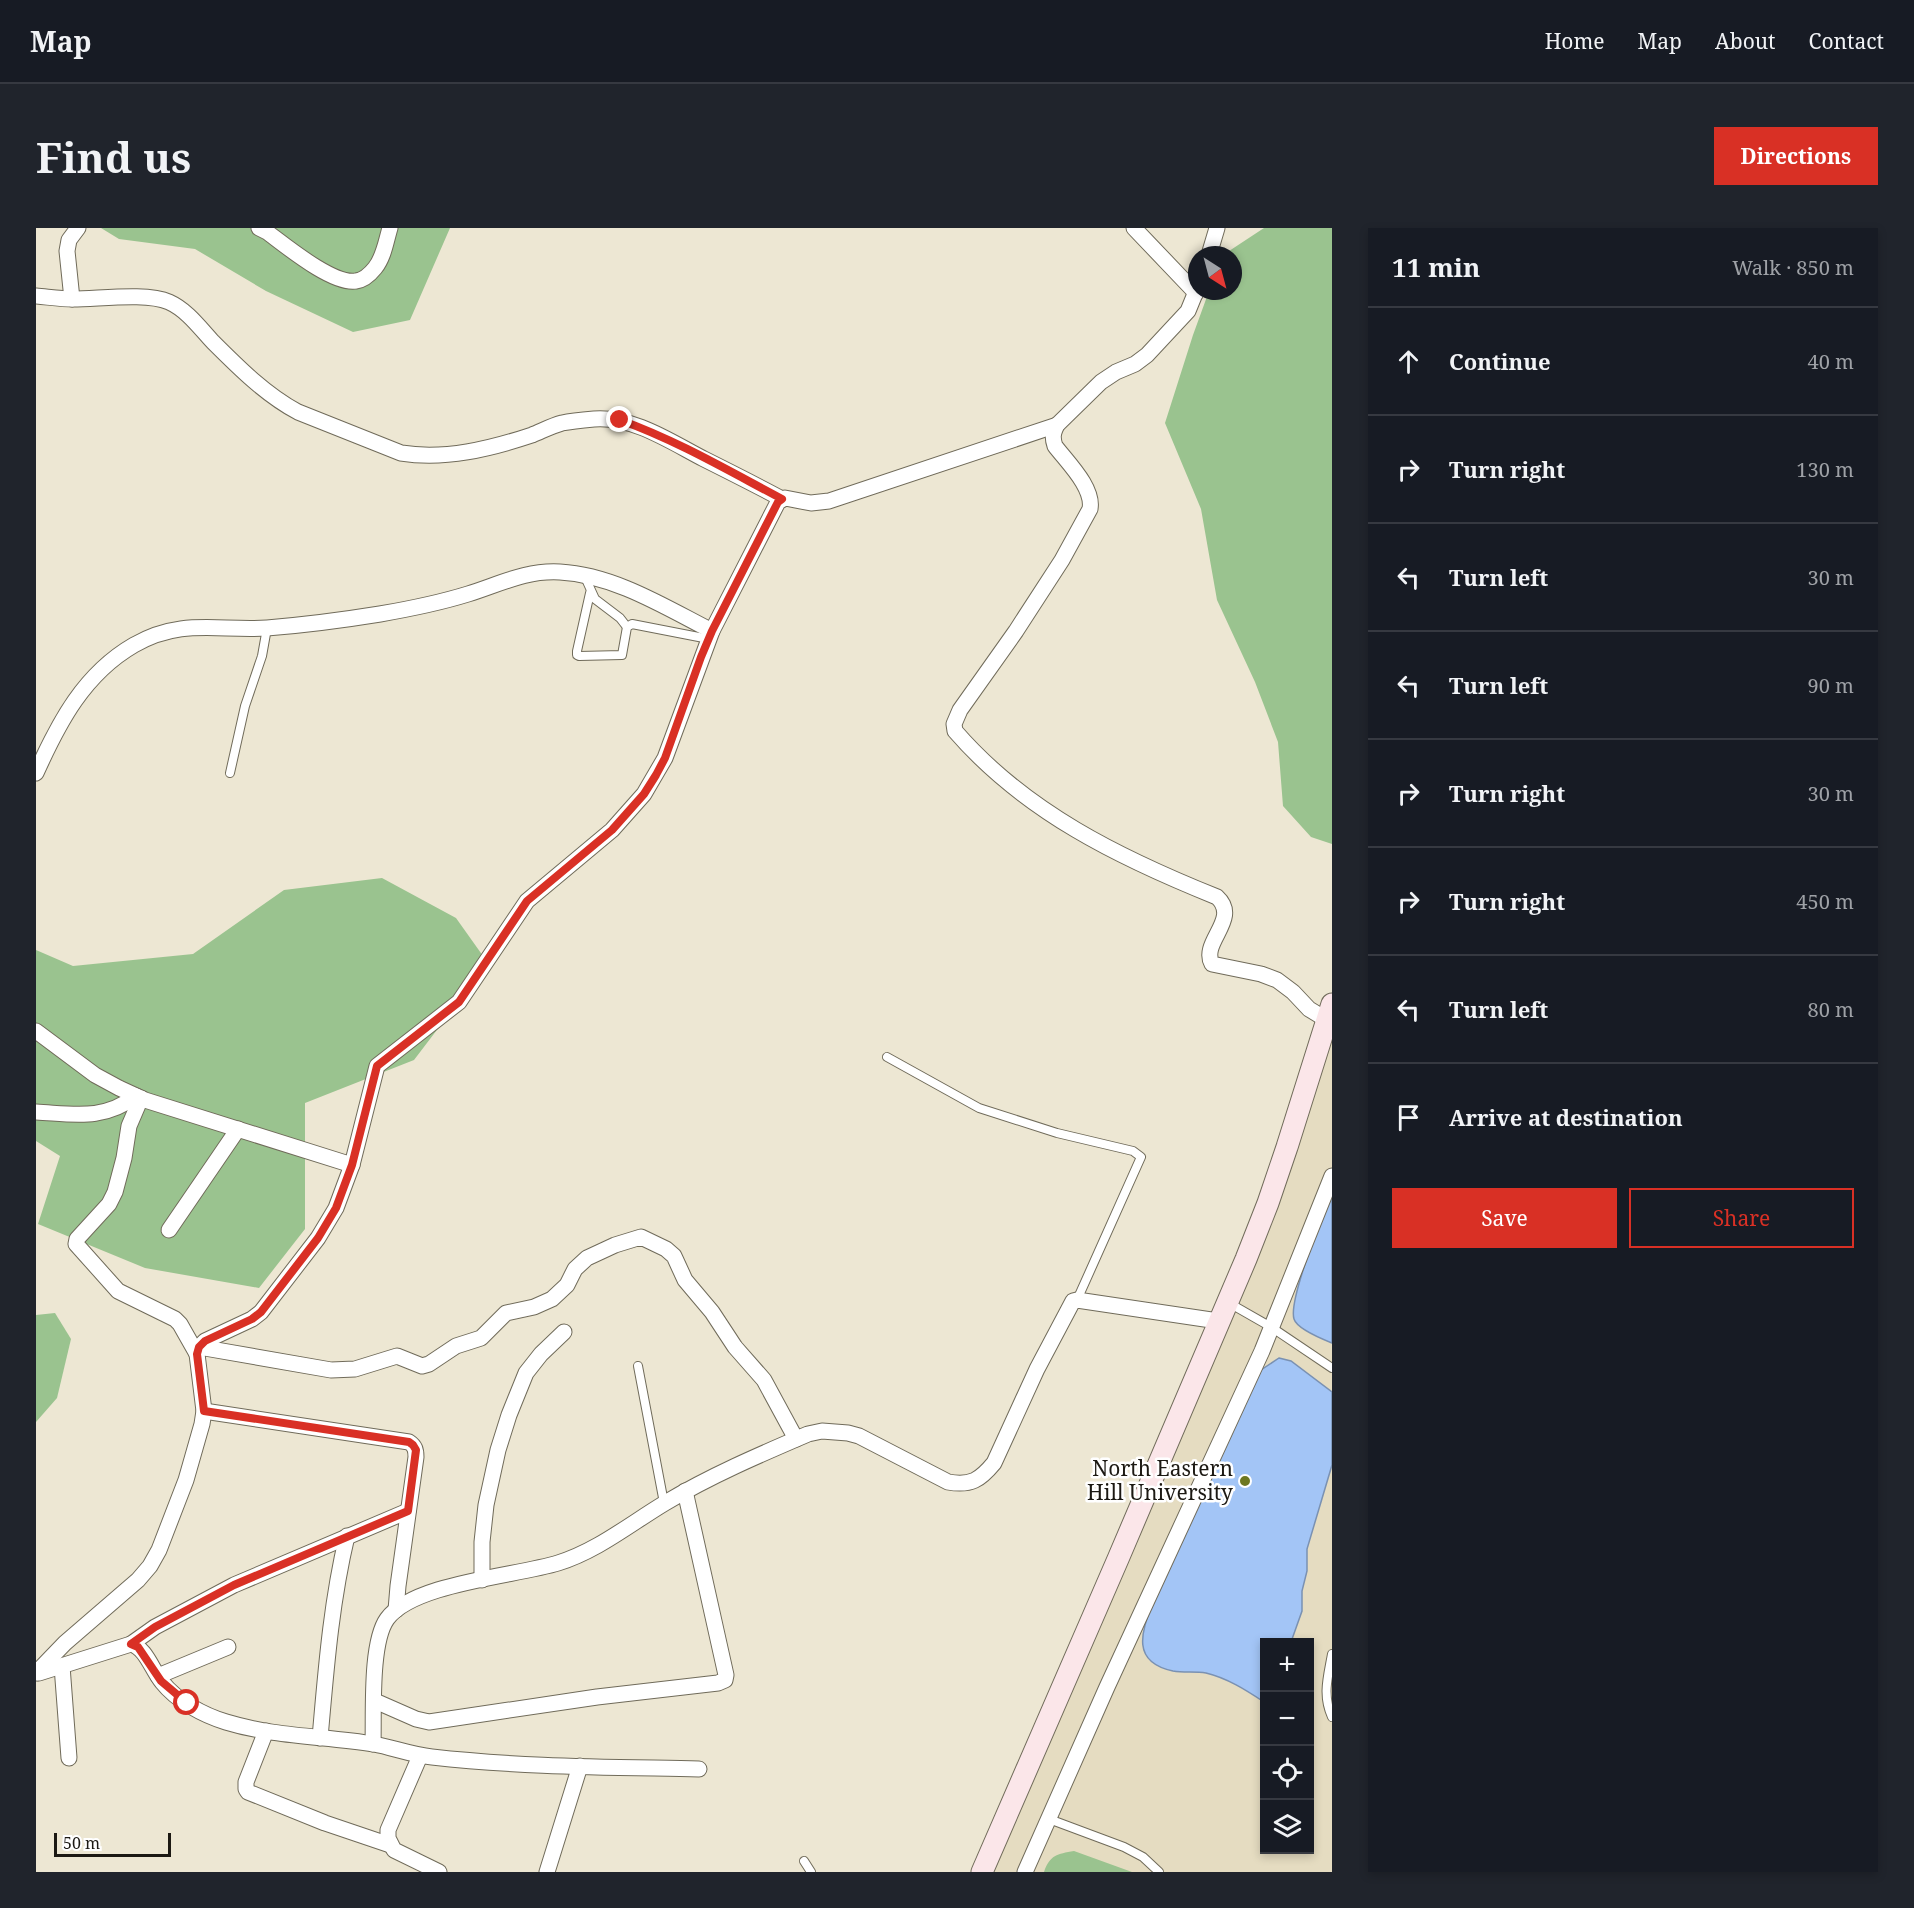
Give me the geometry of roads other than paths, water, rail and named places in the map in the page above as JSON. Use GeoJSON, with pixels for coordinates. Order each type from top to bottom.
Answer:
{"type":"FeatureCollection","features":[{"type":"Feature","properties":{"kind":"street"},"geometry":{"type":"LineString","coordinates":[[72,299],[67,250],[69,240],[78,228]]}},
{"type":"Feature","properties":{"kind":"street"},"geometry":{"type":"LineString","coordinates":[[259,228],[327,274],[342,280],[357,281],[369,275],[377,266],[390,228]]}},
{"type":"Feature","properties":{"kind":"street"},"geometry":{"type":"LineString","coordinates":[[1134,228],[1188,283]]}},
{"type":"Feature","properties":{"kind":"street"},"geometry":{"type":"LineString","coordinates":[[1212,246],[1217,228]]}},
{"type":"Feature","properties":{"kind":"street"},"geometry":{"type":"LineString","coordinates":[[36,297],[72,299],[151,297],[168,302],[183,310],[246,373],[282,404],[401,453],[418,456],[475,451],[531,435],[562,423],[596,419],[620,420],[678,445],[782,499]]}},
{"type":"Feature","properties":{"kind":"street"},"geometry":{"type":"LineString","coordinates":[[982,1872],[1118,1559],[1268,1203],[1330,1012],[1309,1009],[1293,992],[1277,980],[1261,974],[1212,964],[1209,959],[1210,952],[1226,909],[1223,902],[1217,897],[1155,872],[1052,816],[1002,779],[955,731],[954,724],[960,710],[1022,622],[1062,560],[1090,509],[1089,492],[1052,439],[1057,425],[1101,382],[1147,355],[1184,315],[1192,300]]}},
{"type":"Feature","properties":{"kind":"street"},"geometry":{"type":"LineString","coordinates":[[198,1350],[205,1341],[252,1319],[261,1312],[328,1222],[342,1194],[352,1165],[377,1066],[459,1002],[527,901],[612,830],[644,794],[665,758],[710,635],[778,502],[787,498],[811,503],[829,501],[1057,425]]}},
{"type":"Feature","properties":{"kind":"street"},"geometry":{"type":"LineString","coordinates":[[36,773],[61,720],[91,678],[120,653],[153,636],[176,629],[197,626],[267,628],[351,618],[437,603],[469,594],[519,575],[561,572],[598,579],[639,594],[710,635]]}},
{"type":"Feature","properties":{"kind":"street"},"geometry":{"type":"LineString","coordinates":[[36,1031],[95,1075],[138,1097],[352,1165]]}},
{"type":"Feature","properties":{"kind":"street"},"geometry":{"type":"LineString","coordinates":[[36,1112],[92,1115],[109,1112],[138,1097]]}},
{"type":"Feature","properties":{"kind":"street"},"geometry":{"type":"LineString","coordinates":[[36,1673],[65,1643],[138,1580],[150,1566],[166,1535],[186,1480],[204,1411],[198,1350],[180,1324],[175,1319],[118,1291],[76,1244],[77,1239],[109,1204],[115,1192],[129,1126],[138,1097]]}},
{"type":"Feature","properties":{"kind":"street"},"geometry":{"type":"LineString","coordinates":[[169,1230],[238,1129]]}},
{"type":"Feature","properties":{"kind":"street"},"geometry":{"type":"LineString","coordinates":[[1025,1872],[1271,1328],[1332,1176]]}},
{"type":"Feature","properties":{"kind":"street"},"geometry":{"type":"LineString","coordinates":[[198,1350],[331,1370],[355,1369],[397,1356],[422,1366],[429,1364],[456,1346],[481,1338],[506,1313],[534,1307],[552,1299],[567,1285],[575,1269],[587,1258],[615,1245],[641,1237],[666,1249],[674,1256],[684,1280],[705,1303],[735,1347],[764,1380],[796,1439]]}},
{"type":"Feature","properties":{"kind":"street"},"geometry":{"type":"LineString","coordinates":[[373,1744],[376,1647],[382,1628],[396,1610],[420,1597],[446,1588],[558,1563],[579,1555],[685,1491],[744,1461],[796,1439],[822,1431],[859,1436],[948,1482],[959,1484],[973,1482],[984,1476],[994,1463],[1073,1301],[1223,1312]]}},
{"type":"Feature","properties":{"kind":"street"},"geometry":{"type":"LineString","coordinates":[[483,1580],[482,1542],[486,1505],[508,1415],[526,1373],[541,1354],[564,1332]]}},
{"type":"Feature","properties":{"kind":"street"},"geometry":{"type":"LineString","coordinates":[[204,1411],[409,1442],[413,1445],[416,1450],[396,1610]]}},
{"type":"Feature","properties":{"kind":"street"},"geometry":{"type":"LineString","coordinates":[[375,1701],[416,1719],[429,1722],[597,1697],[718,1683],[724,1680],[726,1675],[685,1491]]}},
{"type":"Feature","properties":{"kind":"street"},"geometry":{"type":"LineString","coordinates":[[36,1673],[131,1644],[155,1627],[234,1585],[408,1511]]}},
{"type":"Feature","properties":{"kind":"street"},"geometry":{"type":"LineString","coordinates":[[320,1738],[330,1622],[347,1536]]}},
{"type":"Feature","properties":{"kind":"street"},"geometry":{"type":"LineString","coordinates":[[131,1644],[138,1647],[174,1694],[202,1712],[228,1722],[266,1731],[373,1744],[420,1756],[471,1761],[699,1769]]}},
{"type":"Feature","properties":{"kind":"street"},"geometry":{"type":"LineString","coordinates":[[158,1676],[228,1647]]}},
{"type":"Feature","properties":{"kind":"street"},"geometry":{"type":"LineString","coordinates":[[62,1666],[69,1758]]}},
{"type":"Feature","properties":{"kind":"street"},"geometry":{"type":"LineString","coordinates":[[266,1731],[246,1782],[248,1792],[325,1823],[390,1845],[402,1855],[439,1872]]}},
{"type":"Feature","properties":{"kind":"street"},"geometry":{"type":"LineString","coordinates":[[390,1845],[388,1830],[420,1756]]}},
{"type":"Feature","properties":{"kind":"street"},"geometry":{"type":"LineString","coordinates":[[547,1872],[580,1766]]}},
{"type":"Feature","properties":{"kind":"lane"},"geometry":{"type":"LineString","coordinates":[[585,576],[595,599],[620,618],[627,627],[622,655],[577,655],[591,593]]}},
{"type":"Feature","properties":{"kind":"lane"},"geometry":{"type":"LineString","coordinates":[[627,627],[632,624],[710,635]]}},
{"type":"Feature","properties":{"kind":"lane"},"geometry":{"type":"LineString","coordinates":[[230,773],[244,706],[262,656],[267,628]]}},
{"type":"Feature","properties":{"kind":"lane"},"geometry":{"type":"LineString","coordinates":[[887,1057],[979,1108],[1057,1133],[1133,1151],[1141,1156],[1077,1300]]}},
{"type":"Feature","properties":{"kind":"lane"},"geometry":{"type":"LineString","coordinates":[[1223,1312],[1271,1328],[1332,1368]]}},
{"type":"Feature","properties":{"kind":"lane"},"geometry":{"type":"LineString","coordinates":[[638,1366],[664,1503]]}},
{"type":"Feature","properties":{"kind":"lane"},"geometry":{"type":"LineString","coordinates":[[1332,1654],[1325,1695],[1332,1717]]}},
{"type":"Feature","properties":{"kind":"lane"},"geometry":{"type":"LineString","coordinates":[[1049,1819],[1124,1847],[1143,1857],[1159,1872]]}},
{"type":"Feature","properties":{"kind":"lane"},"geometry":{"type":"LineString","coordinates":[[804,1861],[811,1872]]}},
{"type":"Feature","properties":{"kind":"water"},"geometry":{"type":"Polygon","coordinates":[[[1332,1190],[1332,1343],[1310,1333],[1296,1323],[1294,1309],[1301,1276],[1332,1190]]]}},
{"type":"Feature","properties":{"kind":"water"},"geometry":{"type":"Polygon","coordinates":[[[1279,1358],[1291,1361],[1332,1392],[1332,1465],[1307,1549],[1302,1611],[1292,1638],[1260,1638],[1260,1700],[1214,1675],[1202,1672],[1173,1671],[1159,1666],[1149,1659],[1144,1651],[1143,1641],[1147,1619],[1155,1596],[1261,1370],[1279,1358]]]}},
{"type":"Feature","properties":{"kind":"place","name":"North Eastern Hill University"},"geometry":{"type":"Point","coordinates":[1245,1481]}}]}
